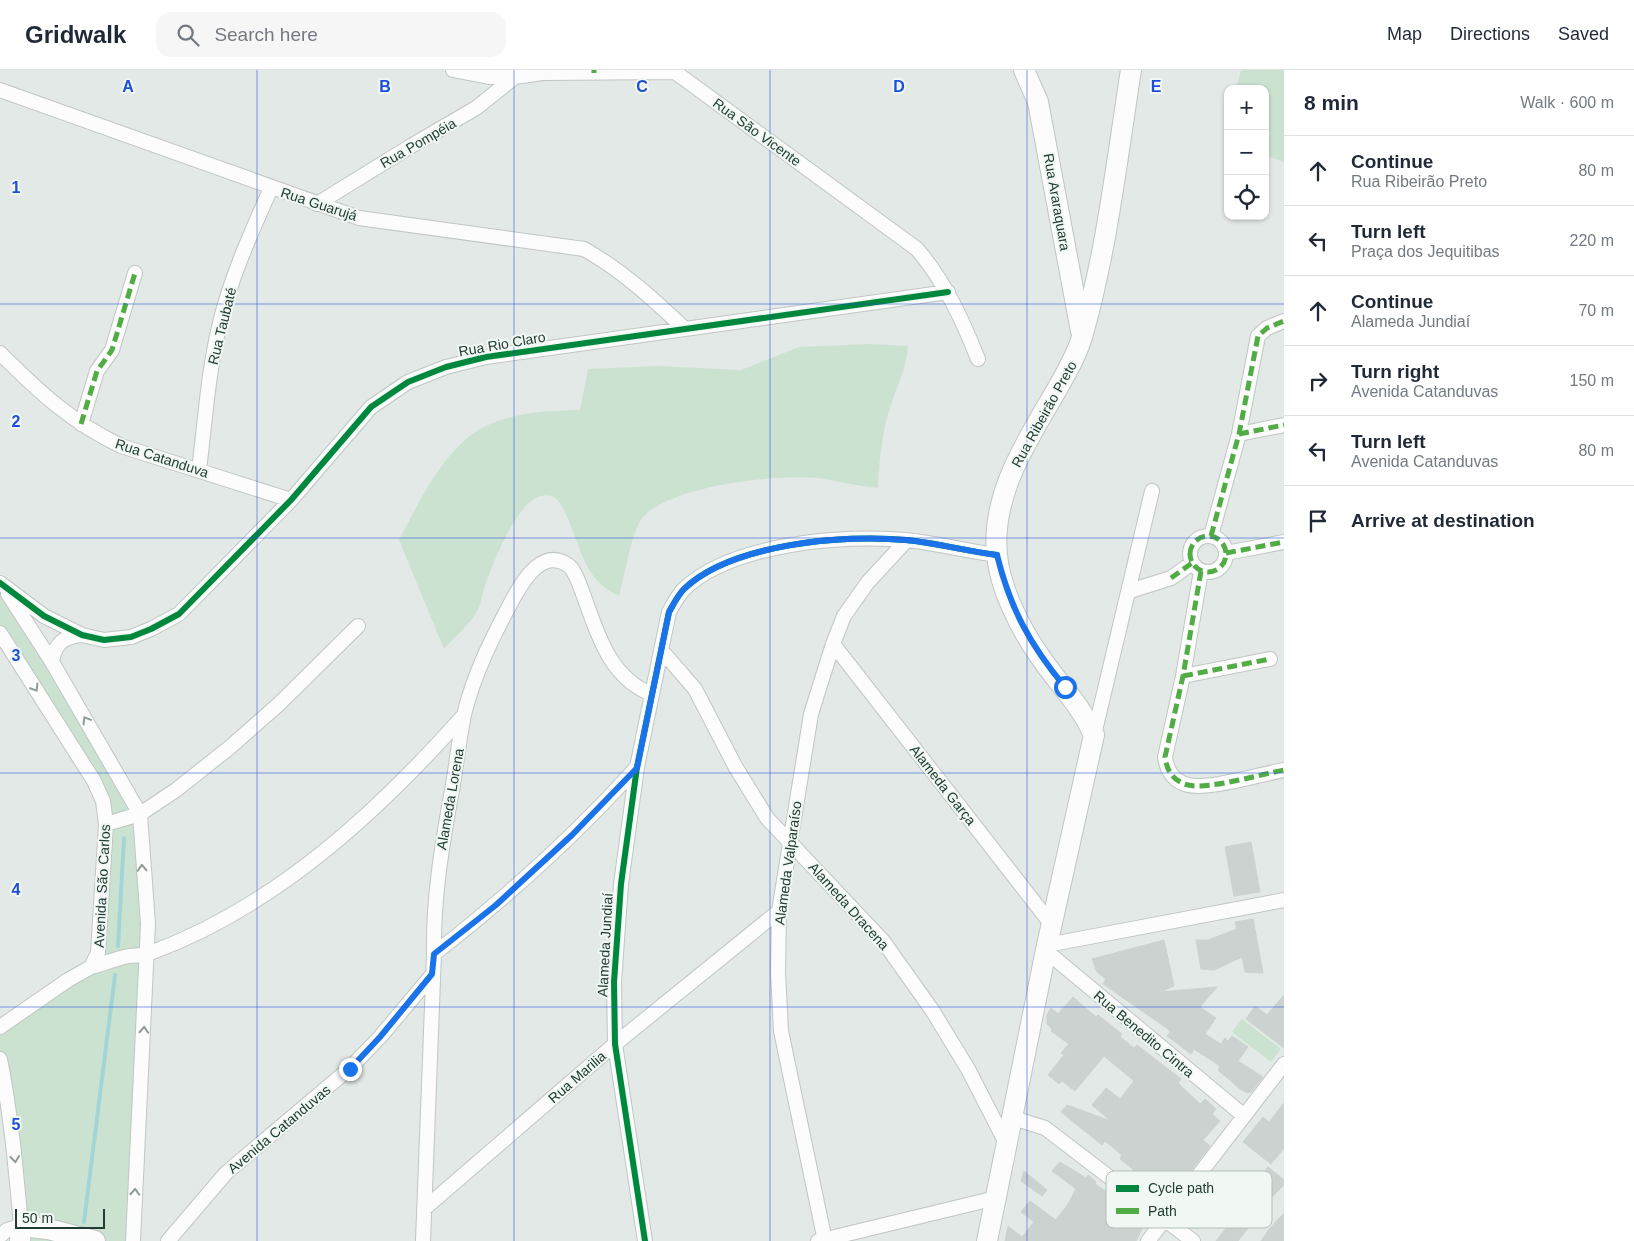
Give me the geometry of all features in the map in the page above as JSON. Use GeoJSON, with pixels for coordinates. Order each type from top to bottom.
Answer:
{"type":"FeatureCollection","features":[{"type":"Feature","properties":{"kind":"main road","name":"Rua Araraquara"},"geometry":{"type":"LineString","coordinates":[[1024,70],[1038,102],[1082,338]]}},
{"type":"Feature","properties":{"kind":"main road","name":"Rua Ribeirão Preto"},"geometry":{"type":"LineString","coordinates":[[1094,735],[1085,715],[1041,658],[1020,621],[1005,588],[997,555],[998,524],[1005,488],[1021,451],[1073,364],[1082,338],[1102,252],[1131,70]]}},
{"type":"Feature","properties":{"kind":"main road"},"geometry":{"type":"LineString","coordinates":[[987,1241],[1047,948],[1094,735]]}},
{"type":"Feature","properties":{"kind":"main road"},"geometry":{"type":"LineString","coordinates":[[20,1234],[48,1229],[95,1241]]}},
{"type":"Feature","properties":{"kind":"street","name":"Rua São Vicente"},"geometry":{"type":"LineString","coordinates":[[453,70],[488,77],[515,77],[542,73],[594,71],[674,71],[917,249],[936,272],[948,292],[962,319],[978,358]]}},
{"type":"Feature","properties":{"kind":"street","name":"Rua Pompéia"},"geometry":{"type":"LineString","coordinates":[[317,204],[410,146],[476,108],[515,77]]}},
{"type":"Feature","properties":{"kind":"street","name":"Rua Guarujá"},"geometry":{"type":"LineString","coordinates":[[0,90],[359,218],[584,249],[614,266],[685,329]]}},
{"type":"Feature","properties":{"kind":"street","name":"Rua Taubaté"},"geometry":{"type":"LineString","coordinates":[[199,470],[210,376],[219,326],[236,271],[271,188]]}},
{"type":"Feature","properties":{"kind":"street"},"geometry":{"type":"LineString","coordinates":[[81,424],[97,371],[112,350],[135,273]]}},
{"type":"Feature","properties":{"kind":"street","name":"Rua Rio Claro"},"geometry":{"type":"LineString","coordinates":[[2,584],[44,616],[82,635],[104,640],[131,637],[179,614],[291,500],[371,407],[408,382],[446,367],[486,357],[948,292]]}},
{"type":"Feature","properties":{"kind":"street"},"geometry":{"type":"LineString","coordinates":[[1212,536],[1239,434],[1258,336],[1267,328],[1284,321]]}},
{"type":"Feature","properties":{"kind":"street","name":"Rua Catanduva"},"geometry":{"type":"LineString","coordinates":[[0,353],[43,396],[81,424],[121,446],[291,500]]}},
{"type":"Feature","properties":{"kind":"street"},"geometry":{"type":"LineString","coordinates":[[1239,434],[1284,425]]}},
{"type":"Feature","properties":{"kind":"street"},"geometry":{"type":"LineString","coordinates":[[1094,735],[1130,591],[1152,491]]}},
{"type":"Feature","properties":{"kind":"street"},"geometry":{"type":"LineString","coordinates":[[1212,536],[1222,542],[1226,553],[1226,560],[1218,570],[1212,572],[1196,567],[1190,558],[1192,546],[1200,538],[1212,536]]}},
{"type":"Feature","properties":{"kind":"street","name":"Alameda Jundiaí"},"geometry":{"type":"LineString","coordinates":[[645,1241],[615,1044],[614,982],[621,884],[637,768],[669,612],[683,590],[715,568],[762,550],[868,538],[908,540],[997,555]]}},
{"type":"Feature","properties":{"kind":"street","name":"Alameda Valparaíso"},"geometry":{"type":"LineString","coordinates":[[823,1240],[781,1030],[778,972],[780,911],[811,714],[833,644],[844,616],[868,582],[908,540]]}},
{"type":"Feature","properties":{"kind":"street"},"geometry":{"type":"LineString","coordinates":[[1226,553],[1284,542]]}},
{"type":"Feature","properties":{"kind":"street","name":"Alameda Lorena"},"geometry":{"type":"LineString","coordinates":[[423,1241],[434,954],[433,915],[439,865],[464,714],[494,633],[524,578],[537,564],[556,561],[569,565],[578,582],[600,642],[617,670],[635,687],[651,694]]}},
{"type":"Feature","properties":{"kind":"street"},"geometry":{"type":"LineString","coordinates":[[1130,591],[1171,578],[1196,567]]}},
{"type":"Feature","properties":{"kind":"street"},"geometry":{"type":"LineString","coordinates":[[1196,567],[1183,676],[1165,757],[1167,769],[1175,779],[1188,785],[1205,785],[1284,770]]}},
{"type":"Feature","properties":{"kind":"street"},"geometry":{"type":"LineString","coordinates":[[2,584],[52,662],[140,814],[148,924],[148,954],[133,1241]]}},
{"type":"Feature","properties":{"kind":"street"},"geometry":{"type":"LineString","coordinates":[[106,824],[140,814],[176,790],[229,748],[279,704],[358,626]]}},
{"type":"Feature","properties":{"kind":"street","name":"Avenida São Carlos"},"geometry":{"type":"LineString","coordinates":[[0,632],[94,781],[102,801],[106,824],[98,953],[91,967],[0,1027]]}},
{"type":"Feature","properties":{"kind":"street"},"geometry":{"type":"LineString","coordinates":[[52,662],[54,650],[59,642],[68,637],[82,635]]}},
{"type":"Feature","properties":{"kind":"street","name":"Alameda Garça"},"geometry":{"type":"LineString","coordinates":[[833,644],[1052,925]]}},
{"type":"Feature","properties":{"kind":"street","name":"Alameda Dracena"},"geometry":{"type":"LineString","coordinates":[[662,652],[695,688],[735,766],[768,818],[883,941],[932,1010],[968,1069],[1007,1145]]}},
{"type":"Feature","properties":{"kind":"street"},"geometry":{"type":"LineString","coordinates":[[1183,676],[1270,659]]}},
{"type":"Feature","properties":{"kind":"street"},"geometry":{"type":"LineString","coordinates":[[91,967],[124,957],[148,954],[234,914],[289,878],[341,838],[422,762],[464,714]]}},
{"type":"Feature","properties":{"kind":"street"},"geometry":{"type":"LineString","coordinates":[[434,954],[496,905],[572,835],[637,768]]}},
{"type":"Feature","properties":{"kind":"street"},"geometry":{"type":"LineString","coordinates":[[1047,948],[1284,900]]}},
{"type":"Feature","properties":{"kind":"street","name":"Rua Marilia"},"geometry":{"type":"LineString","coordinates":[[424,1209],[615,1044],[780,911]]}},
{"type":"Feature","properties":{"kind":"street","name":"Rua Benedito Cintra"},"geometry":{"type":"LineString","coordinates":[[1047,948],[1243,1115]]}},
{"type":"Feature","properties":{"kind":"street","name":"Avenida Catanduvas"},"geometry":{"type":"LineString","coordinates":[[168,1241],[226,1173],[350,1069],[380,1037],[432,974]]}},
{"type":"Feature","properties":{"kind":"street"},"geometry":{"type":"LineString","coordinates":[[0,1059],[14,1142],[20,1234],[7,1230],[0,1236]]}},
{"type":"Feature","properties":{"kind":"street"},"geometry":{"type":"LineString","coordinates":[[1201,1171],[1284,1064]]}},
{"type":"Feature","properties":{"kind":"street"},"geometry":{"type":"LineString","coordinates":[[1013,1118],[1045,1128],[1106,1174]]}},
{"type":"Feature","properties":{"kind":"street"},"geometry":{"type":"LineString","coordinates":[[823,1240],[996,1198]]}},
{"type":"Feature","properties":{"kind":"street"},"geometry":{"type":"LineString","coordinates":[[1148,1241],[1158,1228]]}},
{"type":"Feature","properties":{"kind":"street"},"geometry":{"type":"LineString","coordinates":[[1176,1228],[1193,1241]]}},
{"type":"Feature","properties":{"kind":"green space"},"geometry":{"type":"Polygon","coordinates":[[[1241,70],[1284,70],[1284,162],[1269,156],[1269,85],[1237,85],[1241,70]]]}},
{"type":"Feature","properties":{"kind":"green space"},"geometry":{"type":"Polygon","coordinates":[[[870,344],[908,346],[904,369],[885,425],[878,488],[818,478],[777,478],[726,484],[677,497],[657,506],[643,517],[635,533],[619,596],[606,589],[596,580],[583,557],[558,501],[551,496],[541,496],[532,500],[515,521],[494,563],[477,611],[466,626],[444,649],[399,540],[415,509],[446,460],[472,434],[497,421],[520,415],[580,410],[588,369],[657,366],[741,370],[799,347],[870,344]]]}},
{"type":"Feature","properties":{"kind":"green space"},"geometry":{"type":"Polygon","coordinates":[[[0,583],[131,796],[143,882],[133,1241],[20,1241],[0,1059],[0,1027],[91,967],[103,801],[0,633],[0,583]]]}},
{"type":"Feature","properties":{"kind":"green space"},"geometry":{"type":"Polygon","coordinates":[[[1242,1019],[1281,1049],[1271,1062],[1232,1032],[1242,1019]]]}},
{"type":"Feature","properties":{"kind":"building"},"geometry":{"type":"Polygon","coordinates":[[[1251,842],[1260,892],[1234,896],[1225,847],[1251,842]]]}},
{"type":"Feature","properties":{"kind":"building"},"geometry":{"type":"Polygon","coordinates":[[[1253,919],[1263,973],[1245,972],[1242,957],[1214,970],[1201,969],[1196,940],[1208,940],[1237,929],[1235,922],[1253,919]]]}},
{"type":"Feature","properties":{"kind":"building"},"geometry":{"type":"Polygon","coordinates":[[[1164,940],[1174,986],[1160,992],[1217,987],[1200,1007],[1216,1018],[1205,1034],[1221,1044],[1225,1038],[1228,1041],[1232,1036],[1248,1047],[1238,1061],[1263,1077],[1251,1092],[1247,1093],[1240,1089],[1218,1070],[1220,1066],[1194,1049],[1191,1054],[1167,1036],[1170,1032],[1168,1029],[1103,984],[1106,979],[1097,972],[1092,959],[1164,940]]]}},
{"type":"Feature","properties":{"kind":"building"},"geometry":{"type":"Polygon","coordinates":[[[1284,995],[1284,1048],[1246,1019],[1255,1006],[1267,1015],[1284,995]]]}},
{"type":"Feature","properties":{"kind":"building"},"geometry":{"type":"Polygon","coordinates":[[[1073,997],[1096,1017],[1098,1015],[1122,1034],[1120,1037],[1134,1048],[1137,1045],[1181,1079],[1178,1083],[1200,1104],[1205,1099],[1216,1109],[1212,1114],[1220,1121],[1203,1140],[1210,1146],[1191,1171],[1133,1171],[1120,1159],[1122,1155],[1105,1141],[1102,1145],[1061,1112],[1067,1105],[1111,1121],[1092,1105],[1106,1088],[1120,1099],[1134,1081],[1104,1056],[1075,1091],[1062,1081],[1059,1084],[1048,1075],[1064,1055],[1061,1053],[1069,1044],[1051,1031],[1052,1029],[1047,1024],[1047,1015],[1051,1008],[1058,1014],[1073,997]]]}},
{"type":"Feature","properties":{"kind":"building"},"geometry":{"type":"Polygon","coordinates":[[[1284,1103],[1284,1148],[1271,1164],[1243,1142],[1263,1117],[1269,1122],[1284,1103]]]}},
{"type":"Feature","properties":{"kind":"building"},"geometry":{"type":"Polygon","coordinates":[[[1060,1162],[1086,1178],[1088,1175],[1096,1182],[1095,1184],[1106,1191],[1106,1228],[1142,1228],[1136,1241],[1005,1241],[1008,1226],[1022,1237],[1034,1222],[1021,1212],[1030,1201],[1056,1220],[1068,1204],[1076,1189],[1052,1171],[1060,1162]]]}},
{"type":"Feature","properties":{"kind":"building"},"geometry":{"type":"Polygon","coordinates":[[[1268,1167],[1284,1180],[1284,1185],[1272,1197],[1272,1171],[1265,1171],[1268,1167]]]}},
{"type":"Feature","properties":{"kind":"building"},"geometry":{"type":"Polygon","coordinates":[[[1024,1171],[1047,1190],[1042,1196],[1021,1181],[1024,1171]]]}},
{"type":"Feature","properties":{"kind":"building"},"geometry":{"type":"Polygon","coordinates":[[[1284,1213],[1284,1241],[1261,1241],[1284,1213]]]}},
{"type":"Feature","properties":{"kind":"building"},"geometry":{"type":"Polygon","coordinates":[[[1226,1228],[1248,1228],[1238,1241],[1216,1241],[1226,1228]]]}},
{"type":"Feature","properties":{"kind":"waterway"},"geometry":{"type":"LineString","coordinates":[[118,946],[124,838]]}},
{"type":"Feature","properties":{"kind":"waterway"},"geometry":{"type":"LineString","coordinates":[[84,1222],[115,975]]}},
{"type":"Feature","properties":{"kind":"marked path"},"geometry":{"type":"LineString","coordinates":[[81,424],[97,371],[112,350],[135,273]]}},
{"type":"Feature","properties":{"kind":"marked path"},"geometry":{"type":"LineString","coordinates":[[1211,536],[1239,434],[1258,336],[1267,328],[1284,321]]}},
{"type":"Feature","properties":{"kind":"marked path"},"geometry":{"type":"LineString","coordinates":[[1239,434],[1284,425]]}},
{"type":"Feature","properties":{"kind":"marked path"},"geometry":{"type":"LineString","coordinates":[[1208,536],[1215,537],[1221,541],[1225,547],[1226,554],[1225,561],[1221,567],[1215,571],[1208,572],[1201,571],[1195,567],[1191,561],[1190,554],[1191,547],[1195,541],[1201,537],[1208,536]]}},
{"type":"Feature","properties":{"kind":"marked path"},"geometry":{"type":"LineString","coordinates":[[1226,553],[1284,542]]}},
{"type":"Feature","properties":{"kind":"marked path"},"geometry":{"type":"LineString","coordinates":[[1171,578],[1192,563]]}},
{"type":"Feature","properties":{"kind":"marked path"},"geometry":{"type":"LineString","coordinates":[[1201,571],[1183,676],[1165,757],[1167,767],[1178,781],[1197,786],[1221,784],[1284,770]]}},
{"type":"Feature","properties":{"kind":"marked path"},"geometry":{"type":"LineString","coordinates":[[1183,676],[1270,659]]}},
{"type":"Feature","properties":{"kind":"cycle path"},"geometry":{"type":"LineString","coordinates":[[0,583],[44,616],[82,635],[104,640],[131,637],[179,614],[291,500],[371,407],[408,382],[446,367],[486,357],[948,292]]}},
{"type":"Feature","properties":{"kind":"cycle path"},"geometry":{"type":"LineString","coordinates":[[645,1241],[615,1044],[614,982],[621,884],[637,767],[669,612],[684,589],[704,574],[758,552],[789,545],[851,539],[906,540],[997,555]]}},
{"type":"Feature","properties":{"kind":"route"},"geometry":{"type":"LineString","coordinates":[[350,1069],[413,999],[432,974],[434,954],[496,905],[572,835],[637,768],[669,612],[683,590],[715,568],[762,550],[827,541],[868,538],[908,540],[997,555],[1005,588],[1020,621],[1041,658],[1065,687]]}}]}
